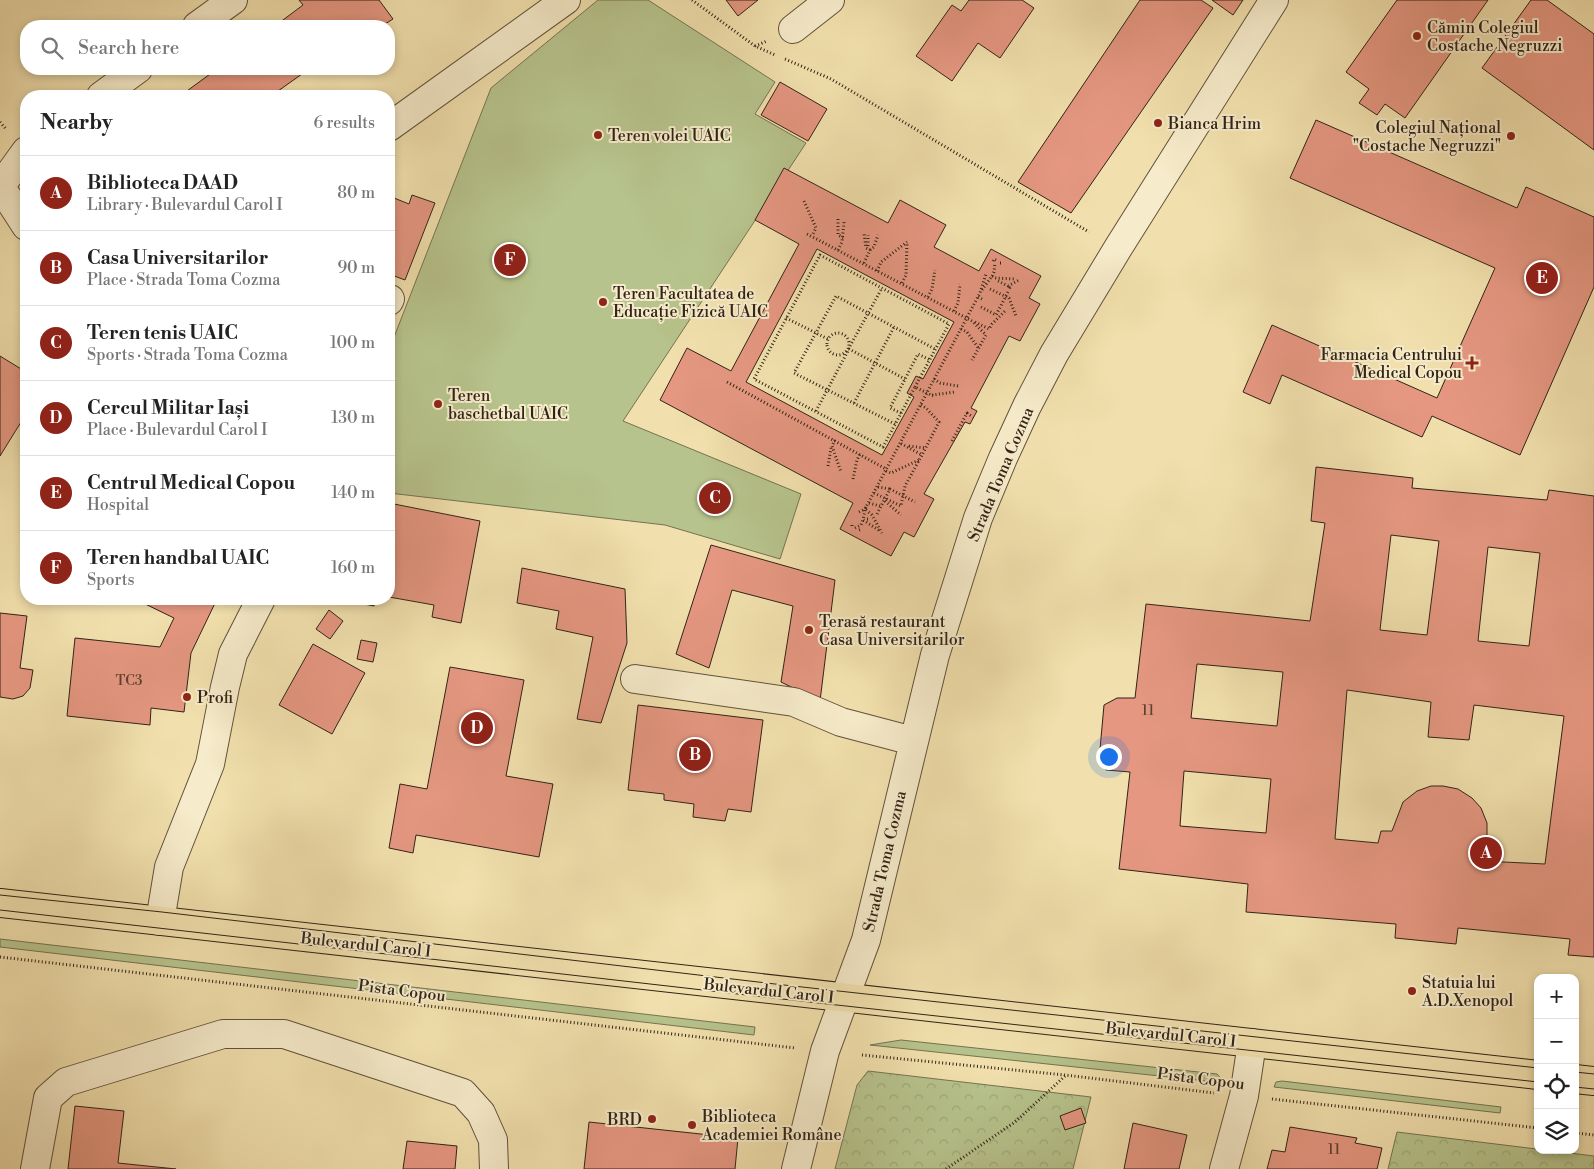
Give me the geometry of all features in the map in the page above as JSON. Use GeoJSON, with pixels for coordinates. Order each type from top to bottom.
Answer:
{"type":"FeatureCollection","features":[{"type":"Feature","properties":{"kind":"main road","name":"Bulevardul Carol I"},"geometry":{"type":"LineString","coordinates":[[0,903],[1534,1075]]}},
{"type":"Feature","properties":{"kind":"main road"},"geometry":{"type":"LineString","coordinates":[[1579,1079],[1594,1081]]}},
{"type":"Feature","properties":{"kind":"street"},"geometry":{"type":"LineString","coordinates":[[205,20],[233,0]]}},
{"type":"Feature","properties":{"kind":"street"},"geometry":{"type":"LineString","coordinates":[[395,123],[566,0]]}},
{"type":"Feature","properties":{"kind":"street"},"geometry":{"type":"LineString","coordinates":[[793,29],[830,0]]}},
{"type":"Feature","properties":{"kind":"street","name":"Strada Toma Cozma"},"geometry":{"type":"LineString","coordinates":[[796,1169],[825,1051],[866,940],[935,655],[978,518],[1027,406],[1054,354],[1274,0]]}},
{"type":"Feature","properties":{"kind":"street"},"geometry":{"type":"LineString","coordinates":[[109,90],[130,75]]}},
{"type":"Feature","properties":{"kind":"street"},"geometry":{"type":"LineString","coordinates":[[20,159],[0,187],[20,217]]}},
{"type":"Feature","properties":{"kind":"street"},"geometry":{"type":"LineString","coordinates":[[160,921],[169,867],[210,764],[233,654],[259,605]]}},
{"type":"Feature","properties":{"kind":"street"},"geometry":{"type":"LineString","coordinates":[[635,679],[794,702],[841,722],[913,741]]}},
{"type":"Feature","properties":{"kind":"street"},"geometry":{"type":"LineString","coordinates":[[35,1169],[48,1098],[66,1082],[223,1034],[284,1034],[463,1093],[481,1114],[493,1140],[494,1169]]}},
{"type":"Feature","properties":{"kind":"street"},"geometry":{"type":"LineString","coordinates":[[1224,1169],[1244,1096],[1252,1043]]}},
{"type":"Feature","properties":{"kind":"path"},"geometry":{"type":"LineString","coordinates":[[692,0],[755,46],[830,79],[1089,232]]}},
{"type":"Feature","properties":{"kind":"path"},"geometry":{"type":"LineString","coordinates":[[804,201],[816,228],[812,237]]}},
{"type":"Feature","properties":{"kind":"path"},"geometry":{"type":"LineString","coordinates":[[838,219],[838,235],[844,239]]}},
{"type":"Feature","properties":{"kind":"path"},"geometry":{"type":"LineString","coordinates":[[838,250],[842,242],[844,222]]}},
{"type":"Feature","properties":{"kind":"path"},"geometry":{"type":"LineString","coordinates":[[864,233],[866,248],[870,250]]}},
{"type":"Feature","properties":{"kind":"path"},"geometry":{"type":"LineString","coordinates":[[864,263],[807,234],[967,317],[986,336],[972,360]]}},
{"type":"Feature","properties":{"kind":"path"},"geometry":{"type":"LineString","coordinates":[[867,255],[868,235]]}},
{"type":"Feature","properties":{"kind":"path"},"geometry":{"type":"LineString","coordinates":[[864,263],[870,250],[874,248],[878,235]]}},
{"type":"Feature","properties":{"kind":"path"},"geometry":{"type":"LineString","coordinates":[[877,271],[881,262],[907,242],[906,275],[902,283]]}},
{"type":"Feature","properties":{"kind":"path"},"geometry":{"type":"LineString","coordinates":[[820,255],[882,288],[949,324],[883,447],[754,379],[820,255]]}},
{"type":"Feature","properties":{"kind":"path"},"geometry":{"type":"LineString","coordinates":[[980,293],[994,278],[997,263]]}},
{"type":"Feature","properties":{"kind":"path"},"geometry":{"type":"LineString","coordinates":[[928,297],[932,289],[935,270]]}},
{"type":"Feature","properties":{"kind":"path"},"geometry":{"type":"LineString","coordinates":[[859,512],[865,509],[874,494],[987,280],[986,274],[980,293],[967,317],[934,379],[927,393]]}},
{"type":"Feature","properties":{"kind":"path"},"geometry":{"type":"LineString","coordinates":[[994,278],[1009,289]]}},
{"type":"Feature","properties":{"kind":"path"},"geometry":{"type":"LineString","coordinates":[[981,306],[996,315],[1010,285],[1017,280],[994,278],[987,280]]}},
{"type":"Feature","properties":{"kind":"path"},"geometry":{"type":"LineString","coordinates":[[954,311],[958,303],[960,284]]}},
{"type":"Feature","properties":{"kind":"path"},"geometry":{"type":"LineString","coordinates":[[816,412],[882,288]]}},
{"type":"Feature","properties":{"kind":"path"},"geometry":{"type":"LineString","coordinates":[[990,289],[1009,298],[1016,316]]}},
{"type":"Feature","properties":{"kind":"path"},"geometry":{"type":"LineString","coordinates":[[895,424],[794,372],[836,296],[935,349]]}},
{"type":"Feature","properties":{"kind":"path"},"geometry":{"type":"LineString","coordinates":[[978,297],[984,300]]}},
{"type":"Feature","properties":{"kind":"path"},"geometry":{"type":"LineString","coordinates":[[972,321],[989,329],[1006,310]]}},
{"type":"Feature","properties":{"kind":"path"},"geometry":{"type":"LineString","coordinates":[[786,318],[828,339]]}},
{"type":"Feature","properties":{"kind":"path"},"geometry":{"type":"LineString","coordinates":[[854,403],[894,327]]}},
{"type":"Feature","properties":{"kind":"path"},"geometry":{"type":"LineString","coordinates":[[962,328],[979,349]]}},
{"type":"Feature","properties":{"kind":"path"},"geometry":{"type":"LineString","coordinates":[[840,332],[850,342],[849,349],[844,354],[837,355],[830,352],[827,346],[828,339],[833,334],[840,332]]}},
{"type":"Feature","properties":{"kind":"path"},"geometry":{"type":"LineString","coordinates":[[849,349],[905,379]]}},
{"type":"Feature","properties":{"kind":"path"},"geometry":{"type":"LineString","coordinates":[[901,414],[890,408],[918,354],[930,360]]}},
{"type":"Feature","properties":{"kind":"path"},"geometry":{"type":"LineString","coordinates":[[934,379],[940,383],[958,386]]}},
{"type":"Feature","properties":{"kind":"path"},"geometry":{"type":"LineString","coordinates":[[728,382],[886,470]]}},
{"type":"Feature","properties":{"kind":"path"},"geometry":{"type":"LineString","coordinates":[[915,387],[933,396]]}},
{"type":"Feature","properties":{"kind":"path"},"geometry":{"type":"LineString","coordinates":[[927,393],[932,395],[955,392]]}},
{"type":"Feature","properties":{"kind":"path"},"geometry":{"type":"LineString","coordinates":[[874,494],[901,506],[905,486],[939,422],[926,408],[920,405]]}},
{"type":"Feature","properties":{"kind":"path"},"geometry":{"type":"LineString","coordinates":[[865,509],[872,515],[882,533],[868,519],[865,509],[920,405]]}},
{"type":"Feature","properties":{"kind":"path"},"geometry":{"type":"LineString","coordinates":[[952,442],[966,413],[973,416]]}},
{"type":"Feature","properties":{"kind":"path"},"geometry":{"type":"LineString","coordinates":[[828,466],[835,440]]}},
{"type":"Feature","properties":{"kind":"path"},"geometry":{"type":"LineString","coordinates":[[835,440],[891,473],[919,460]]}},
{"type":"Feature","properties":{"kind":"path"},"geometry":{"type":"LineString","coordinates":[[900,443],[922,454]]}},
{"type":"Feature","properties":{"kind":"path"},"geometry":{"type":"LineString","coordinates":[[832,446],[841,472]]}},
{"type":"Feature","properties":{"kind":"path"},"geometry":{"type":"LineString","coordinates":[[906,446],[925,448]]}},
{"type":"Feature","properties":{"kind":"path"},"geometry":{"type":"LineString","coordinates":[[853,479],[860,454]]}},
{"type":"Feature","properties":{"kind":"path"},"geometry":{"type":"LineString","coordinates":[[878,487],[890,489],[915,502]]}},
{"type":"Feature","properties":{"kind":"path"},"geometry":{"type":"LineString","coordinates":[[854,527],[861,525],[876,515],[890,489]]}},
{"type":"Feature","properties":{"kind":"path"},"geometry":{"type":"LineString","coordinates":[[884,500],[901,515]]}},
{"type":"Feature","properties":{"kind":"path"},"geometry":{"type":"LineString","coordinates":[[869,503],[880,506]]}},
{"type":"Feature","properties":{"kind":"path"},"geometry":{"type":"LineString","coordinates":[[868,519],[869,514]]}},
{"type":"Feature","properties":{"kind":"path"},"geometry":{"type":"LineString","coordinates":[[868,519],[884,534]]}},
{"type":"Feature","properties":{"kind":"path","name":"Pista Copou"},"geometry":{"type":"LineString","coordinates":[[0,956],[801,1048]]}},
{"type":"Feature","properties":{"kind":"path","name":"Pista Copou"},"geometry":{"type":"LineString","coordinates":[[862,1055],[1066,1075],[1534,1128]]}},
{"type":"Feature","properties":{"kind":"path"},"geometry":{"type":"LineString","coordinates":[[946,1169],[1015,1122],[1066,1075]]}},
{"type":"Feature","properties":{"kind":"path"},"geometry":{"type":"LineString","coordinates":[[1579,1133],[1594,1135]]}},
{"type":"Feature","properties":{"kind":"green space"},"geometry":{"type":"Polygon","coordinates":[[[598,0],[648,0],[775,82],[755,114],[806,143],[623,421],[801,494],[780,559],[665,525],[395,494],[395,335],[491,88],[598,0]]]}},
{"type":"Feature","properties":{"kind":"green space"},"geometry":{"type":"Polygon","coordinates":[[[0,939],[755,1027],[754,1035],[0,947],[0,939]]]}},
{"type":"Feature","properties":{"kind":"green space"},"geometry":{"type":"Polygon","coordinates":[[[901,1040],[1217,1074],[1225,1083],[870,1045],[901,1040]]]}},
{"type":"Feature","properties":{"kind":"green space"},"geometry":{"type":"Polygon","coordinates":[[[868,1071],[1091,1097],[1073,1169],[835,1169],[857,1085],[868,1071]]]}},
{"type":"Feature","properties":{"kind":"green space"},"geometry":{"type":"Polygon","coordinates":[[[1282,1081],[1501,1107],[1500,1113],[1274,1087],[1276,1082],[1282,1081]]]}},
{"type":"Feature","properties":{"kind":"green space"},"geometry":{"type":"Polygon","coordinates":[[[1397,1132],[1534,1149],[1534,1154],[1594,1156],[1594,1169],[1388,1169],[1397,1132]]]}},
{"type":"Feature","properties":{"kind":"building"},"geometry":{"type":"Polygon","coordinates":[[[299,0],[379,0],[393,19],[283,20],[303,5],[299,0]]]}},
{"type":"Feature","properties":{"kind":"building"},"geometry":{"type":"Polygon","coordinates":[[[726,0],[758,0],[738,16],[726,0]]]}},
{"type":"Feature","properties":{"kind":"building"},"geometry":{"type":"Polygon","coordinates":[[[969,0],[1022,0],[1034,8],[1000,58],[978,43],[952,81],[916,56],[952,5],[961,11],[969,0]]]}},
{"type":"Feature","properties":{"kind":"building"},"geometry":{"type":"Polygon","coordinates":[[[1140,0],[1201,0],[1213,8],[1071,213],[1018,182],[1140,0]]]}},
{"type":"Feature","properties":{"kind":"building"},"geometry":{"type":"Polygon","coordinates":[[[1212,0],[1243,0],[1233,15],[1212,0]]]}},
{"type":"Feature","properties":{"kind":"building","name":"Cămin Colegiul Costache Negruzzi"},"geometry":{"type":"Polygon","coordinates":[[[1397,0],[1488,0],[1405,118],[1385,104],[1377,115],[1359,103],[1369,89],[1346,72],[1397,0]]]}},
{"type":"Feature","properties":{"kind":"building"},"geometry":{"type":"Polygon","coordinates":[[[1531,0],[1547,0],[1594,34],[1594,150],[1482,68],[1531,0]]]}},
{"type":"Feature","properties":{"kind":"building"},"geometry":{"type":"Polygon","coordinates":[[[209,75],[301,75],[279,90],[188,90],[209,75]]]}},
{"type":"Feature","properties":{"kind":"building"},"geometry":{"type":"Polygon","coordinates":[[[780,82],[827,109],[808,141],[761,115],[780,82]]]}},
{"type":"Feature","properties":{"kind":"building"},"geometry":{"type":"Polygon","coordinates":[[[1316,120],[1517,208],[1526,187],[1594,217],[1594,287],[1520,455],[1432,416],[1422,437],[1282,375],[1270,404],[1243,392],[1272,325],[1437,398],[1495,268],[1290,178],[1316,120]]]}},
{"type":"Feature","properties":{"kind":"building"},"geometry":{"type":"Polygon","coordinates":[[[784,168],[888,223],[900,200],[946,225],[934,247],[979,271],[991,249],[1041,276],[1029,298],[1040,304],[1020,341],[1009,336],[971,408],[977,411],[970,424],[965,422],[924,494],[934,499],[914,537],[904,532],[891,556],[840,529],[853,503],[660,400],[687,348],[731,371],[799,244],[755,220],[784,168]],[[817,249],[746,382],[882,455],[914,397],[907,393],[916,376],[923,379],[954,322],[817,249]]]}},
{"type":"Feature","properties":{"kind":"building"},"geometry":{"type":"Polygon","coordinates":[[[412,195],[435,203],[405,280],[395,276],[395,198],[409,204],[412,195]]]}},
{"type":"Feature","properties":{"kind":"building"},"geometry":{"type":"Polygon","coordinates":[[[0,356],[20,368],[20,424],[0,456],[0,356]]]}},
{"type":"Feature","properties":{"kind":"building"},"geometry":{"type":"Polygon","coordinates":[[[1316,467],[1413,478],[1412,488],[1547,500],[1549,490],[1594,496],[1594,957],[1568,955],[1570,939],[1458,928],[1456,944],[1395,938],[1396,924],[1246,912],[1248,884],[1119,869],[1130,772],[1106,770],[1099,760],[1104,705],[1117,698],[1135,698],[1146,604],[1310,621],[1325,523],[1311,521],[1316,467]],[[1391,535],[1380,630],[1427,635],[1439,541],[1391,535]],[[1488,547],[1478,641],[1529,646],[1540,553],[1488,547]],[[1197,664],[1191,718],[1277,726],[1283,672],[1197,664]],[[1347,690],[1335,839],[1378,843],[1381,831],[1392,831],[1403,802],[1417,791],[1431,786],[1443,786],[1458,789],[1472,798],[1481,808],[1487,823],[1487,840],[1483,861],[1545,864],[1564,716],[1474,705],[1469,740],[1428,737],[1431,702],[1347,690]],[[1184,771],[1180,826],[1266,833],[1271,779],[1184,771]]]}},
{"type":"Feature","properties":{"kind":"building"},"geometry":{"type":"Polygon","coordinates":[[[395,504],[480,521],[461,623],[432,617],[434,605],[395,598],[395,504]]]}},
{"type":"Feature","properties":{"kind":"building","name":"Terasă restaurant Casa Universitarilor"},"geometry":{"type":"Polygon","coordinates":[[[711,545],[835,580],[820,701],[781,682],[793,606],[732,590],[709,668],[676,654],[711,545]]]}},
{"type":"Feature","properties":{"kind":"building"},"geometry":{"type":"Polygon","coordinates":[[[522,568],[625,589],[627,643],[601,723],[577,719],[593,637],[556,629],[559,611],[517,603],[522,568]]]}},
{"type":"Feature","properties":{"kind":"building"},"geometry":{"type":"Polygon","coordinates":[[[147,605],[214,605],[191,653],[184,712],[151,708],[150,725],[67,716],[75,638],[160,647],[174,618],[147,605]]]}},
{"type":"Feature","properties":{"kind":"building"},"geometry":{"type":"Polygon","coordinates":[[[329,610],[343,621],[330,639],[316,629],[329,610]]]}},
{"type":"Feature","properties":{"kind":"building"},"geometry":{"type":"Polygon","coordinates":[[[0,613],[27,616],[20,668],[33,670],[30,688],[23,696],[13,699],[0,697],[0,613]]]}},
{"type":"Feature","properties":{"kind":"building"},"geometry":{"type":"Polygon","coordinates":[[[361,640],[377,643],[373,662],[357,659],[361,640]]]}},
{"type":"Feature","properties":{"kind":"building"},"geometry":{"type":"Polygon","coordinates":[[[313,644],[365,673],[332,734],[279,705],[313,644]]]}},
{"type":"Feature","properties":{"kind":"building"},"geometry":{"type":"Polygon","coordinates":[[[450,667],[524,680],[506,776],[553,784],[539,857],[416,835],[413,853],[389,848],[400,784],[427,789],[450,667]]]}},
{"type":"Feature","properties":{"kind":"building"},"geometry":{"type":"Polygon","coordinates":[[[638,705],[763,720],[751,812],[728,809],[725,821],[693,817],[694,804],[664,800],[664,794],[628,790],[638,705]]]}},
{"type":"Feature","properties":{"kind":"building"},"geometry":{"type":"Polygon","coordinates":[[[75,1106],[124,1111],[118,1163],[176,1169],[68,1169],[75,1106]]]}},
{"type":"Feature","properties":{"kind":"building"},"geometry":{"type":"Polygon","coordinates":[[[1081,1108],[1086,1123],[1065,1130],[1060,1116],[1081,1108]]]}},
{"type":"Feature","properties":{"kind":"building"},"geometry":{"type":"Polygon","coordinates":[[[589,1122],[738,1138],[735,1169],[584,1169],[589,1122]]]}},
{"type":"Feature","properties":{"kind":"building"},"geometry":{"type":"Polygon","coordinates":[[[1133,1123],[1187,1135],[1179,1169],[1124,1169],[1133,1123]]]}},
{"type":"Feature","properties":{"kind":"building"},"geometry":{"type":"Polygon","coordinates":[[[1290,1127],[1357,1138],[1355,1143],[1382,1148],[1377,1169],[1267,1169],[1272,1150],[1285,1152],[1290,1127]]]}},
{"type":"Feature","properties":{"kind":"building"},"geometry":{"type":"Polygon","coordinates":[[[407,1141],[457,1146],[455,1169],[403,1169],[407,1141]]]}},
{"type":"Feature","properties":{"kind":"tram line"},"geometry":{"type":"LineString","coordinates":[[0,895],[162,912],[775,984],[1534,1068]]}},
{"type":"Feature","properties":{"kind":"tram line"},"geometry":{"type":"LineString","coordinates":[[0,910],[773,998],[1534,1082]]}},
{"type":"Feature","properties":{"kind":"tram line"},"geometry":{"type":"LineString","coordinates":[[1579,1072],[1594,1074]]}},
{"type":"Feature","properties":{"kind":"tram line"},"geometry":{"type":"LineString","coordinates":[[1579,1087],[1594,1089]]}},
{"type":"Feature","properties":{"kind":"place","name":"Cămin Colegiul Costache Negruzzi"},"geometry":{"type":"Point","coordinates":[1417,36]}},
{"type":"Feature","properties":{"kind":"place","name":"Bianca Hrim"},"geometry":{"type":"Point","coordinates":[1158,123]}},
{"type":"Feature","properties":{"kind":"place","name":"Teren volei UAIC"},"geometry":{"type":"Point","coordinates":[598,135]}},
{"type":"Feature","properties":{"kind":"place","name":"Colegiul Național \"Costache Negruzzi\""},"geometry":{"type":"Point","coordinates":[1511,136]}},
{"type":"Feature","properties":{"kind":"place","name":"Teren handbal UAIC"},"geometry":{"type":"Point","coordinates":[510,260]}},
{"type":"Feature","properties":{"kind":"place","name":"Centrul Medical Copou"},"geometry":{"type":"Point","coordinates":[1542,278]}},
{"type":"Feature","properties":{"kind":"place","name":"Teren Facultatea de Educație Fizică UAIC"},"geometry":{"type":"Point","coordinates":[603,302]}},
{"type":"Feature","properties":{"kind":"place","name":"Farmacia Centrului Medical Copou"},"geometry":{"type":"Point","coordinates":[1472,363]}},
{"type":"Feature","properties":{"kind":"place","name":"Teren baschetbal UAIC"},"geometry":{"type":"Point","coordinates":[438,404]}},
{"type":"Feature","properties":{"kind":"place","name":"Teren tenis UAIC"},"geometry":{"type":"Point","coordinates":[715,498]}},
{"type":"Feature","properties":{"kind":"place","name":"Terasă restaurant Casa Universitarilor"},"geometry":{"type":"Point","coordinates":[809,630]}},
{"type":"Feature","properties":{"kind":"place","name":"Profi"},"geometry":{"type":"Point","coordinates":[187,697]}},
{"type":"Feature","properties":{"kind":"place","name":"Cercul Militar Iași"},"geometry":{"type":"Point","coordinates":[477,728]}},
{"type":"Feature","properties":{"kind":"place","name":"Casa Universitarilor"},"geometry":{"type":"Point","coordinates":[695,755]}},
{"type":"Feature","properties":{"kind":"place","name":"Biblioteca DAAD"},"geometry":{"type":"Point","coordinates":[1486,853]}},
{"type":"Feature","properties":{"kind":"place","name":"Statuia lui A.D.Xenopol"},"geometry":{"type":"Point","coordinates":[1412,991]}},
{"type":"Feature","properties":{"kind":"place","name":"BRD"},"geometry":{"type":"Point","coordinates":[652,1119]}},
{"type":"Feature","properties":{"kind":"place","name":"Biblioteca Academiei Române"},"geometry":{"type":"Point","coordinates":[692,1125]}}]}
